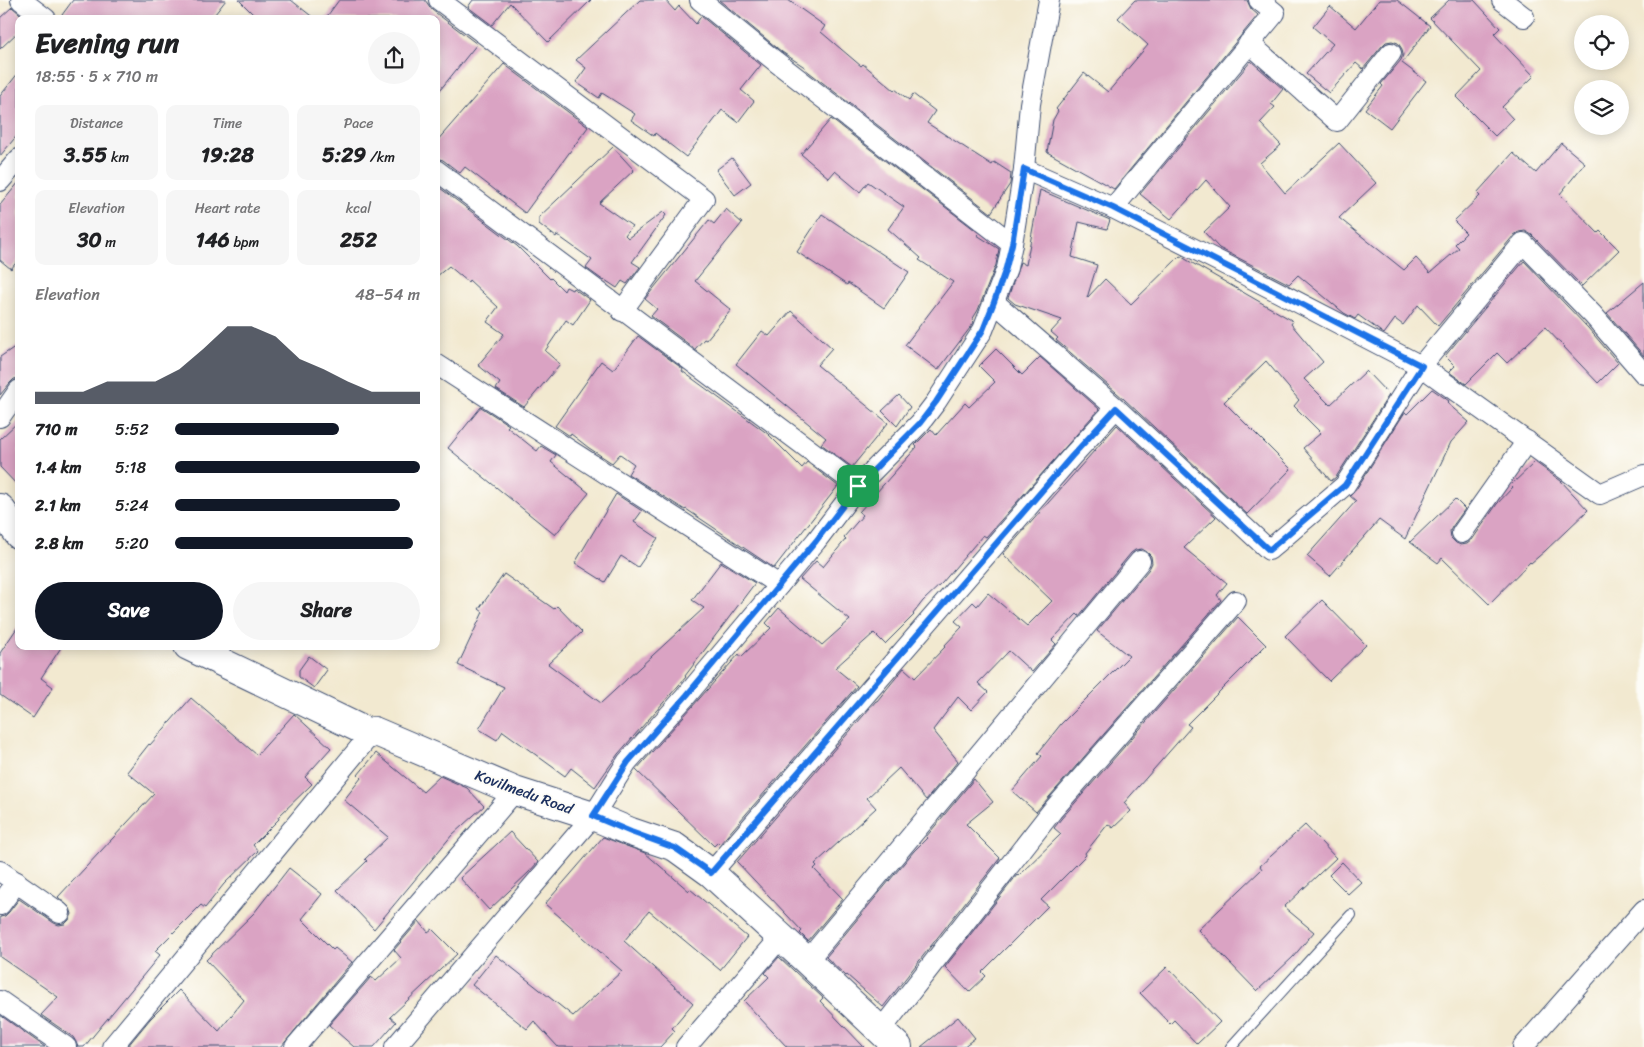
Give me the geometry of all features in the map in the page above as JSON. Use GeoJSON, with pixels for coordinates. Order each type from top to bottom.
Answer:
{"type":"FeatureCollection","features":[{"type":"Feature","properties":{"kind":"street"},"geometry":{"type":"LineString","coordinates":[[21,0],[41,15]]}},
{"type":"Feature","properties":{"kind":"street"},"geometry":{"type":"LineString","coordinates":[[439,0],[704,199],[622,311]]}},
{"type":"Feature","properties":{"kind":"street"},"geometry":{"type":"LineString","coordinates":[[700,0],[1012,244]]}},
{"type":"Feature","properties":{"kind":"street"},"geometry":{"type":"LineString","coordinates":[[395,1047],[593,816],[628,762],[687,695],[816,541],[858,486],[920,423],[983,330],[1006,268],[1012,244],[1024,169],[1030,104],[1049,0]]}},
{"type":"Feature","properties":{"kind":"street"},"geometry":{"type":"LineString","coordinates":[[1113,208],[1275,13],[1259,0]]}},
{"type":"Feature","properties":{"kind":"street"},"geometry":{"type":"LineString","coordinates":[[1502,0],[1524,17]]}},
{"type":"Feature","properties":{"kind":"street"},"geometry":{"type":"LineString","coordinates":[[1249,43],[1337,121],[1391,53]]}},
{"type":"Feature","properties":{"kind":"street"},"geometry":{"type":"LineString","coordinates":[[0,181],[15,164]]}},
{"type":"Feature","properties":{"kind":"street"},"geometry":{"type":"LineString","coordinates":[[1024,169],[1113,208],[1422,366],[1600,494],[1644,475]]}},
{"type":"Feature","properties":{"kind":"street"},"geometry":{"type":"LineString","coordinates":[[440,173],[858,486]]}},
{"type":"Feature","properties":{"kind":"street"},"geometry":{"type":"LineString","coordinates":[[994,302],[1116,408],[1269,550],[1345,485],[1422,366],[1523,243],[1593,315],[1644,374]]}},
{"type":"Feature","properties":{"kind":"street"},"geometry":{"type":"LineString","coordinates":[[440,367],[779,584]]}},
{"type":"Feature","properties":{"kind":"street"},"geometry":{"type":"LineString","coordinates":[[0,417],[15,396]]}},
{"type":"Feature","properties":{"kind":"street"},"geometry":{"type":"LineString","coordinates":[[711,873],[1072,456],[1116,408]]}},
{"type":"Feature","properties":{"kind":"street"},"geometry":{"type":"LineString","coordinates":[[1462,533],[1527,441]]}},
{"type":"Feature","properties":{"kind":"street"},"geometry":{"type":"LineString","coordinates":[[0,508],[15,529]]}},
{"type":"Feature","properties":{"kind":"street"},"geometry":{"type":"LineString","coordinates":[[807,961],[1140,561]]}},
{"type":"Feature","properties":{"kind":"street"},"geometry":{"type":"LineString","coordinates":[[889,1039],[1052,811],[1236,601]]}},
{"type":"Feature","properties":{"kind":"street","name":"Kovilmedu Road"},"geometry":{"type":"LineString","coordinates":[[196,650],[371,734],[374,731],[515,792],[593,816],[675,848],[711,873],[889,1039]]}},
{"type":"Feature","properties":{"kind":"street"},"geometry":{"type":"LineString","coordinates":[[112,1047],[371,734]]}},
{"type":"Feature","properties":{"kind":"street"},"geometry":{"type":"LineString","coordinates":[[295,1047],[515,792]]}},
{"type":"Feature","properties":{"kind":"street"},"geometry":{"type":"LineString","coordinates":[[0,870],[60,913]]}},
{"type":"Feature","properties":{"kind":"street"},"geometry":{"type":"LineString","coordinates":[[0,905],[17,882]]}},
{"type":"Feature","properties":{"kind":"street"},"geometry":{"type":"LineString","coordinates":[[1523,1047],[1644,910]]}},
{"type":"Feature","properties":{"kind":"street"},"geometry":{"type":"LineString","coordinates":[[686,1047],[781,937]]}},
{"type":"Feature","properties":{"kind":"street"},"geometry":{"type":"LineString","coordinates":[[0,1000],[66,1047]]}},
{"type":"Feature","properties":{"kind":"lane"},"geometry":{"type":"LineString","coordinates":[[1231,1047],[1351,916]]}},
{"type":"Feature","properties":{"kind":"building"},"geometry":{"type":"Polygon","coordinates":[[[73,0],[226,0],[214,15],[62,15],[73,0]]]}},
{"type":"Feature","properties":{"kind":"building"},"geometry":{"type":"Polygon","coordinates":[[[239,0],[291,0],[310,15],[254,15],[239,0]]]}},
{"type":"Feature","properties":{"kind":"building"},"geometry":{"type":"Polygon","coordinates":[[[339,0],[425,0],[432,10],[439,15],[328,15],[339,0]]]}},
{"type":"Feature","properties":{"kind":"building"},"geometry":{"type":"Polygon","coordinates":[[[473,0],[591,0],[548,42],[510,3],[492,25],[468,7],[473,0]]]}},
{"type":"Feature","properties":{"kind":"building"},"geometry":{"type":"Polygon","coordinates":[[[640,0],[665,0],[675,11],[679,6],[696,24],[701,16],[761,65],[741,90],[754,101],[738,122],[722,110],[686,157],[655,133],[654,136],[631,120],[635,114],[602,93],[599,98],[576,82],[586,68],[576,60],[640,0]]]}},
{"type":"Feature","properties":{"kind":"building"},"geometry":{"type":"Polygon","coordinates":[[[719,0],[788,0],[825,26],[821,32],[861,66],[863,64],[909,100],[913,94],[935,111],[927,123],[992,165],[994,162],[1011,173],[1010,184],[991,213],[806,68],[782,52],[719,0]]]}},
{"type":"Feature","properties":{"kind":"building"},"geometry":{"type":"Polygon","coordinates":[[[1135,0],[1247,0],[1251,9],[1258,15],[1114,189],[1047,152],[1053,120],[1058,111],[1056,109],[1084,73],[1108,92],[1148,45],[1118,18],[1135,0]]]}},
{"type":"Feature","properties":{"kind":"building"},"geometry":{"type":"Polygon","coordinates":[[[1379,0],[1397,0],[1430,26],[1402,63],[1426,81],[1390,128],[1365,109],[1383,86],[1381,84],[1401,60],[1403,55],[1402,49],[1398,43],[1386,42],[1363,69],[1356,63],[1329,93],[1306,74],[1333,44],[1313,27],[1330,6],[1356,28],[1379,0]]]}},
{"type":"Feature","properties":{"kind":"building"},"geometry":{"type":"Polygon","coordinates":[[[1449,0],[1474,0],[1500,28],[1494,34],[1534,76],[1502,107],[1513,119],[1495,136],[1456,97],[1481,71],[1430,18],[1449,0]]]}},
{"type":"Feature","properties":{"kind":"building"},"geometry":{"type":"Polygon","coordinates":[[[12,7],[21,15],[15,15],[15,35],[0,49],[0,18],[12,7]]]}},
{"type":"Feature","properties":{"kind":"building"},"geometry":{"type":"Polygon","coordinates":[[[440,16],[477,44],[440,90],[440,16]]]}},
{"type":"Feature","properties":{"kind":"building"},"geometry":{"type":"Polygon","coordinates":[[[1251,61],[1283,89],[1271,104],[1275,107],[1260,123],[1281,145],[1260,163],[1285,193],[1339,143],[1376,183],[1339,218],[1404,270],[1416,258],[1430,273],[1459,248],[1455,244],[1466,233],[1454,221],[1480,196],[1477,193],[1513,153],[1536,173],[1561,143],[1585,163],[1560,194],[1598,233],[1600,231],[1619,250],[1582,286],[1532,235],[1525,231],[1519,232],[1514,235],[1438,326],[1418,305],[1403,325],[1395,319],[1384,334],[1358,315],[1355,319],[1344,313],[1298,275],[1289,284],[1219,248],[1204,232],[1230,207],[1206,180],[1171,219],[1140,194],[1251,61]]]}},
{"type":"Feature","properties":{"kind":"building"},"geometry":{"type":"Polygon","coordinates":[[[504,64],[588,127],[525,213],[465,167],[460,173],[440,159],[440,137],[504,64]]]}},
{"type":"Feature","properties":{"kind":"building"},"geometry":{"type":"Polygon","coordinates":[[[15,77],[15,138],[0,156],[0,96],[15,77]]]}},
{"type":"Feature","properties":{"kind":"building"},"geometry":{"type":"Polygon","coordinates":[[[831,119],[979,233],[977,235],[999,249],[996,265],[972,320],[973,324],[938,370],[905,345],[953,282],[919,260],[921,258],[888,229],[904,207],[868,182],[860,192],[835,171],[829,178],[801,154],[831,119]]]}},
{"type":"Feature","properties":{"kind":"building"},"geometry":{"type":"Polygon","coordinates":[[[613,147],[634,170],[599,203],[632,226],[625,235],[628,238],[663,212],[666,215],[632,262],[640,267],[627,284],[622,281],[617,288],[586,268],[592,260],[539,224],[539,217],[613,147]]]}},
{"type":"Feature","properties":{"kind":"building"},"geometry":{"type":"Polygon","coordinates":[[[732,158],[751,183],[735,195],[716,170],[732,158]]]}},
{"type":"Feature","properties":{"kind":"building"},"geometry":{"type":"Polygon","coordinates":[[[15,187],[15,264],[11,269],[0,260],[0,205],[15,187]]]}},
{"type":"Feature","properties":{"kind":"building"},"geometry":{"type":"Polygon","coordinates":[[[440,188],[517,246],[564,291],[566,287],[572,290],[573,288],[590,300],[573,325],[566,320],[545,351],[560,364],[524,407],[496,389],[500,383],[478,365],[504,334],[487,322],[498,307],[469,280],[468,282],[449,266],[440,274],[440,188]]]}},
{"type":"Feature","properties":{"kind":"building"},"geometry":{"type":"Polygon","coordinates":[[[1040,190],[1110,220],[1107,229],[1079,222],[1072,257],[1097,265],[1087,298],[1105,279],[1131,304],[1180,256],[1293,321],[1291,324],[1323,362],[1304,379],[1330,405],[1366,371],[1389,395],[1336,477],[1331,481],[1303,448],[1321,433],[1294,406],[1299,400],[1266,361],[1224,402],[1291,469],[1247,514],[1124,399],[1056,340],[1058,338],[1051,332],[1062,320],[1015,304],[1008,298],[1020,262],[1026,265],[1040,190]]]}},
{"type":"Feature","properties":{"kind":"building"},"geometry":{"type":"Polygon","coordinates":[[[726,209],[742,223],[695,281],[731,310],[706,340],[704,339],[695,349],[651,316],[657,309],[645,299],[709,220],[714,224],[726,209]]]}},
{"type":"Feature","properties":{"kind":"building"},"geometry":{"type":"Polygon","coordinates":[[[822,214],[909,272],[884,308],[848,283],[847,285],[797,252],[822,214]]]}},
{"type":"Feature","properties":{"kind":"building"},"geometry":{"type":"Polygon","coordinates":[[[1524,261],[1588,328],[1618,363],[1598,383],[1545,327],[1507,363],[1497,353],[1466,384],[1449,372],[1455,366],[1445,356],[1524,261]]]}},
{"type":"Feature","properties":{"kind":"building"},"geometry":{"type":"Polygon","coordinates":[[[1644,282],[1644,356],[1607,313],[1644,282]]]}},
{"type":"Feature","properties":{"kind":"building"},"geometry":{"type":"Polygon","coordinates":[[[791,311],[832,348],[817,365],[888,423],[852,467],[821,444],[826,438],[736,364],[762,331],[769,336],[791,311]]]}},
{"type":"Feature","properties":{"kind":"building"},"geometry":{"type":"Polygon","coordinates":[[[638,336],[768,434],[802,468],[807,462],[838,486],[774,568],[686,509],[628,474],[634,464],[620,454],[612,463],[571,434],[570,436],[555,426],[601,361],[613,370],[638,336]]]}},
{"type":"Feature","properties":{"kind":"building"},"geometry":{"type":"Polygon","coordinates":[[[15,347],[15,379],[0,395],[0,357],[15,347]]]}},
{"type":"Feature","properties":{"kind":"building"},"geometry":{"type":"Polygon","coordinates":[[[996,349],[1022,375],[1040,357],[1099,409],[986,537],[983,535],[942,583],[923,601],[914,615],[885,644],[874,633],[835,668],[857,686],[720,844],[718,842],[714,846],[636,770],[739,654],[741,657],[771,628],[766,623],[779,608],[822,645],[850,620],[800,579],[816,561],[823,567],[846,539],[844,537],[863,515],[859,512],[917,447],[915,445],[931,429],[936,435],[965,403],[969,407],[995,382],[979,366],[996,349]]]}},
{"type":"Feature","properties":{"kind":"building"},"geometry":{"type":"Polygon","coordinates":[[[1432,389],[1449,401],[1447,403],[1469,422],[1451,442],[1405,539],[1379,520],[1330,576],[1307,556],[1356,501],[1350,496],[1405,412],[1407,414],[1432,389]]]}},
{"type":"Feature","properties":{"kind":"building"},"geometry":{"type":"Polygon","coordinates":[[[899,395],[910,407],[897,426],[882,411],[899,395]]]}},
{"type":"Feature","properties":{"kind":"building"},"geometry":{"type":"Polygon","coordinates":[[[481,407],[509,425],[507,427],[537,451],[541,446],[556,455],[551,462],[589,493],[555,535],[448,448],[481,407]]]}},
{"type":"Feature","properties":{"kind":"building"},"geometry":{"type":"Polygon","coordinates":[[[15,425],[15,483],[0,467],[0,439],[15,425]]]}},
{"type":"Feature","properties":{"kind":"building"},"geometry":{"type":"Polygon","coordinates":[[[1117,425],[1216,517],[1184,548],[1227,583],[1217,595],[1221,600],[1036,812],[1012,791],[1042,756],[1038,753],[1061,724],[1129,656],[1097,631],[1149,569],[1152,563],[1151,556],[1142,549],[1131,553],[1079,616],[1077,614],[1052,640],[1056,644],[1032,672],[1009,651],[978,683],[988,692],[971,710],[958,697],[933,730],[958,761],[926,800],[899,768],[867,798],[876,808],[815,864],[817,866],[814,869],[843,899],[808,941],[800,933],[802,931],[737,862],[904,668],[915,678],[945,647],[962,627],[955,621],[973,602],[977,606],[988,593],[1027,626],[1052,601],[1003,554],[1117,425]]]}},
{"type":"Feature","properties":{"kind":"building"},"geometry":{"type":"Polygon","coordinates":[[[1535,462],[1561,481],[1588,510],[1545,551],[1530,562],[1489,604],[1442,558],[1438,563],[1410,542],[1455,499],[1465,509],[1450,531],[1451,538],[1461,545],[1467,544],[1472,540],[1497,504],[1513,487],[1511,485],[1535,462]]]}},
{"type":"Feature","properties":{"kind":"building"},"geometry":{"type":"Polygon","coordinates":[[[616,494],[642,511],[634,522],[658,538],[638,567],[621,556],[605,582],[575,563],[616,494]]]}},
{"type":"Feature","properties":{"kind":"building"},"geometry":{"type":"Polygon","coordinates":[[[721,562],[755,583],[686,677],[618,754],[595,787],[571,768],[565,776],[503,731],[497,740],[479,729],[504,687],[458,665],[483,612],[479,609],[504,574],[554,609],[557,606],[582,632],[548,664],[601,703],[704,608],[692,600],[721,562]]]}},
{"type":"Feature","properties":{"kind":"building"},"geometry":{"type":"Polygon","coordinates":[[[1322,600],[1366,645],[1329,681],[1285,636],[1322,600]]]}},
{"type":"Feature","properties":{"kind":"building"},"geometry":{"type":"Polygon","coordinates":[[[1238,617],[1266,645],[1187,724],[1191,727],[1124,803],[1131,811],[1113,828],[1108,824],[1085,853],[1086,855],[1041,900],[1048,906],[982,972],[986,976],[969,992],[945,967],[1017,875],[1061,834],[1054,828],[1061,819],[1238,617]]]}},
{"type":"Feature","properties":{"kind":"building"},"geometry":{"type":"Polygon","coordinates":[[[15,631],[15,650],[59,650],[41,678],[53,687],[33,718],[0,695],[0,653],[15,631]]]}},
{"type":"Feature","properties":{"kind":"building"},"geometry":{"type":"Polygon","coordinates":[[[309,656],[327,670],[314,688],[299,677],[299,670],[309,656]]]}},
{"type":"Feature","properties":{"kind":"building"},"geometry":{"type":"Polygon","coordinates":[[[191,698],[257,755],[294,714],[331,748],[305,777],[312,784],[253,845],[258,851],[224,884],[205,908],[201,905],[155,951],[160,955],[84,1047],[78,1047],[73,1037],[41,1015],[58,997],[0,957],[0,917],[5,916],[19,899],[54,923],[59,925],[65,924],[69,920],[72,914],[70,908],[58,897],[154,794],[127,772],[149,744],[191,698]]]}},
{"type":"Feature","properties":{"kind":"building"},"geometry":{"type":"Polygon","coordinates":[[[376,753],[423,792],[440,776],[467,788],[484,806],[452,835],[374,929],[337,890],[367,861],[365,859],[388,837],[344,800],[361,778],[358,775],[376,753]]]}},
{"type":"Feature","properties":{"kind":"building"},"geometry":{"type":"Polygon","coordinates":[[[974,779],[993,802],[966,824],[1000,858],[883,1007],[826,957],[927,838],[974,779]]]}},
{"type":"Feature","properties":{"kind":"building"},"geometry":{"type":"Polygon","coordinates":[[[1305,825],[1336,858],[1284,907],[1314,932],[1293,957],[1257,991],[1198,930],[1262,869],[1260,866],[1305,825]]]}},
{"type":"Feature","properties":{"kind":"building"},"geometry":{"type":"Polygon","coordinates":[[[510,832],[538,862],[489,910],[460,878],[510,832]]]}},
{"type":"Feature","properties":{"kind":"building"},"geometry":{"type":"Polygon","coordinates":[[[603,837],[645,853],[747,937],[720,970],[649,911],[624,941],[693,1003],[672,1028],[675,1031],[660,1047],[558,1047],[534,1021],[527,1029],[472,985],[496,955],[573,1016],[622,971],[545,904],[603,837]]]}},
{"type":"Feature","properties":{"kind":"building"},"geometry":{"type":"Polygon","coordinates":[[[1342,862],[1361,882],[1348,894],[1329,875],[1342,862]]]}},
{"type":"Feature","properties":{"kind":"building"},"geometry":{"type":"Polygon","coordinates":[[[289,868],[322,894],[302,919],[333,950],[335,948],[352,962],[281,1047],[127,1047],[150,1019],[179,990],[219,1031],[244,1000],[206,960],[254,913],[289,868]]]}},
{"type":"Feature","properties":{"kind":"building"},"geometry":{"type":"Polygon","coordinates":[[[419,921],[428,932],[432,929],[457,954],[390,1017],[396,1022],[374,1047],[354,1047],[329,1025],[371,977],[376,981],[401,958],[394,950],[419,921]]]}},
{"type":"Feature","properties":{"kind":"building"},"geometry":{"type":"Polygon","coordinates":[[[779,957],[823,998],[820,1001],[864,1047],[787,1047],[744,1001],[769,977],[765,973],[779,957]]]}},
{"type":"Feature","properties":{"kind":"building"},"geometry":{"type":"Polygon","coordinates":[[[1167,967],[1220,1022],[1197,1044],[1174,1020],[1170,1024],[1140,993],[1167,967]]]}},
{"type":"Feature","properties":{"kind":"building"},"geometry":{"type":"Polygon","coordinates":[[[0,1015],[45,1047],[0,1047],[0,1015]]]}},
{"type":"Feature","properties":{"kind":"building"},"geometry":{"type":"Polygon","coordinates":[[[958,1017],[975,1038],[963,1047],[921,1047],[958,1017]]]}},
{"type":"Feature","properties":{"kind":"route"},"geometry":{"type":"LineString","coordinates":[[1024,169],[1113,208],[1422,366],[1345,485],[1269,550],[1116,408],[1072,456],[711,873],[675,848],[593,816],[628,762],[687,695],[816,541],[858,486],[920,423],[983,330],[1006,268],[1012,244],[1024,169]]}}]}
